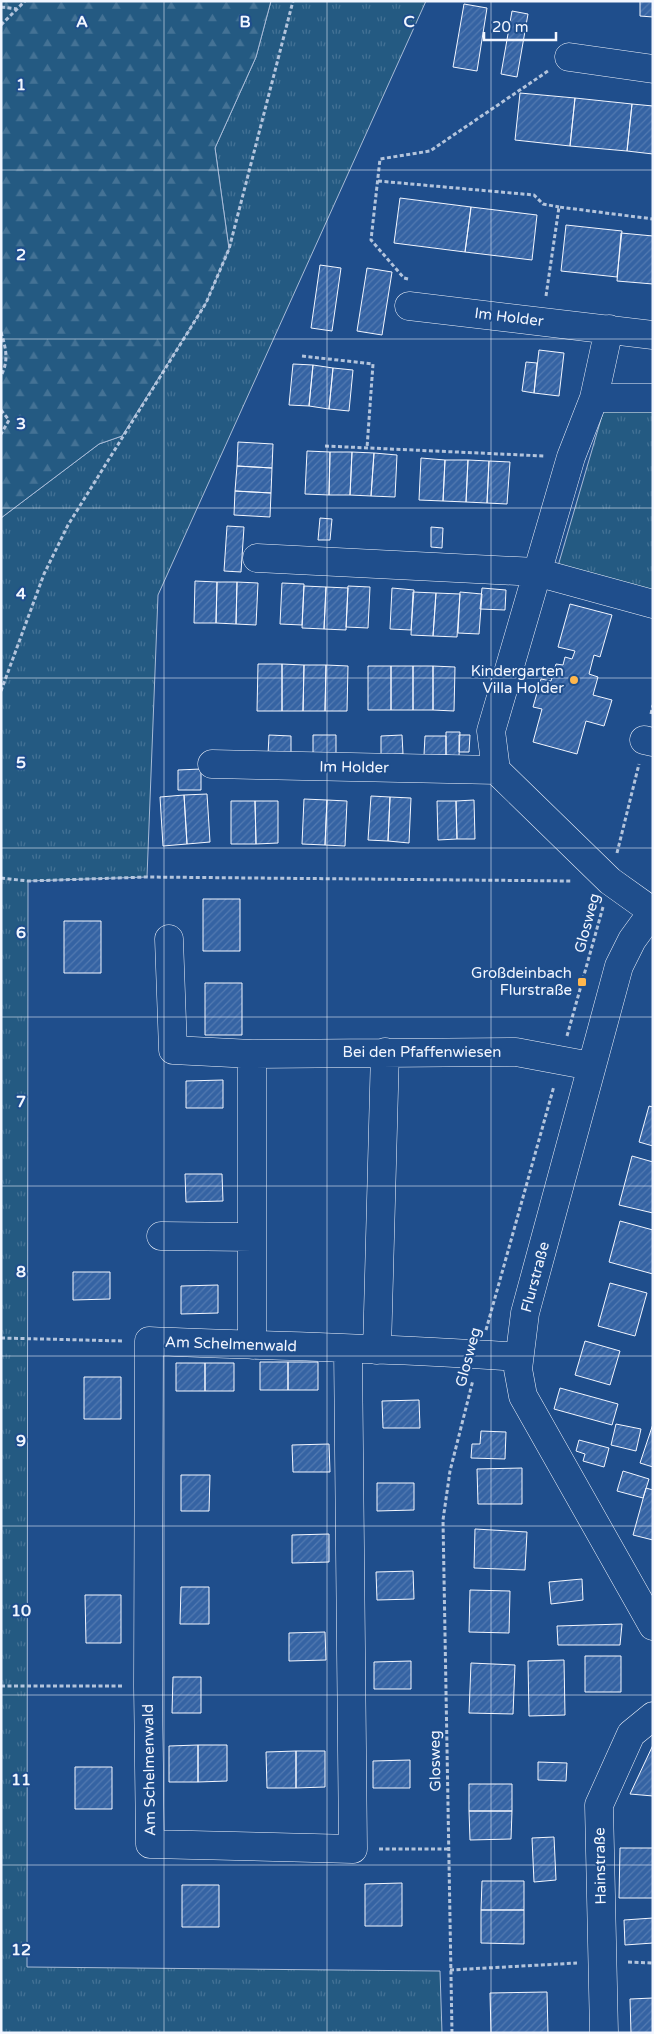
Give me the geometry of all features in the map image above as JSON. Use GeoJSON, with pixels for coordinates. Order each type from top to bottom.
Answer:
{"type":"FeatureCollection","features":[{"type":"Feature","properties":{"kind":"street"},"geometry":{"type":"LineString","coordinates":[[569,57],[653,69]]}},
{"type":"Feature","properties":{"kind":"street","name":"Im Holder"},"geometry":{"type":"LineString","coordinates":[[411,293],[542,321],[653,335]]}},
{"type":"Feature","properties":{"kind":"street"},"geometry":{"type":"LineString","coordinates":[[609,329],[594,398],[571,458],[536,572],[491,731],[496,770],[610,881],[652,911]]}},
{"type":"Feature","properties":{"kind":"street"},"geometry":{"type":"LineString","coordinates":[[594,398],[653,398]]}},
{"type":"Feature","properties":{"kind":"street"},"geometry":{"type":"LineString","coordinates":[[257,558],[536,572],[653,604]]}},
{"type":"Feature","properties":{"kind":"street","name":"Im Holder"},"geometry":{"type":"LineString","coordinates":[[212,764],[496,770]]}},
{"type":"Feature","properties":{"kind":"street","name":"Flurstraße"},"geometry":{"type":"LineString","coordinates":[[652,911],[632,940],[619,966],[525,1313],[518,1357],[523,1396],[653,1626]]}},
{"type":"Feature","properties":{"kind":"street","name":"Bei den Pfaffenwiesen"},"geometry":{"type":"LineString","coordinates":[[169,939],[173,1050],[252,1054],[516,1052],[591,1066]]}},
{"type":"Feature","properties":{"kind":"street"},"geometry":{"type":"LineString","coordinates":[[377,1350],[385,1052]]}},
{"type":"Feature","properties":{"kind":"street"},"geometry":{"type":"LineString","coordinates":[[252,1054],[252,1345]]}},
{"type":"Feature","properties":{"kind":"street"},"geometry":{"type":"LineString","coordinates":[[161,1236],[252,1237]]}},
{"type":"Feature","properties":{"kind":"street","name":"Am Schelmenwald"},"geometry":{"type":"LineString","coordinates":[[353,1849],[150,1844],[148,1686],[149,1341],[518,1357]]}},
{"type":"Feature","properties":{"kind":"street"},"geometry":{"type":"LineString","coordinates":[[348,1349],[353,1849]]}},
{"type":"Feature","properties":{"kind":"street","name":"Hainstraße"},"geometry":{"type":"LineString","coordinates":[[604,2033],[599,1805],[631,1734],[653,1716]]}},
{"type":"Feature","properties":{"kind":"path"},"geometry":{"type":"LineString","coordinates":[[1,25],[25,1]]}},
{"type":"Feature","properties":{"kind":"path"},"geometry":{"type":"LineString","coordinates":[[1,691],[44,574],[68,525],[206,303],[229,249],[293,1]]}},
{"type":"Feature","properties":{"kind":"path"},"geometry":{"type":"LineString","coordinates":[[1,7],[18,9]]}},
{"type":"Feature","properties":{"kind":"path"},"geometry":{"type":"LineString","coordinates":[[411,293],[404,278],[372,240],[380,159],[430,151],[569,57]]}},
{"type":"Feature","properties":{"kind":"path"},"geometry":{"type":"LineString","coordinates":[[378,181],[534,195],[543,204],[653,219]]}},
{"type":"Feature","properties":{"kind":"path"},"geometry":{"type":"LineString","coordinates":[[542,321],[559,207]]}},
{"type":"Feature","properties":{"kind":"path"},"geometry":{"type":"LineString","coordinates":[[1,332],[8,353],[6,367],[1,376]]}},
{"type":"Feature","properties":{"kind":"path"},"geometry":{"type":"LineString","coordinates":[[302,356],[373,364],[367,448]]}},
{"type":"Feature","properties":{"kind":"path"},"geometry":{"type":"LineString","coordinates":[[1,410],[9,420],[1,434]]}},
{"type":"Feature","properties":{"kind":"path"},"geometry":{"type":"LineString","coordinates":[[325,446],[571,458]]}},
{"type":"Feature","properties":{"kind":"path","name":"Glosweg"},"geometry":{"type":"LineString","coordinates":[[452,2033],[443,1520],[450,1471],[480,1354],[649,741],[653,705]]}},
{"type":"Feature","properties":{"kind":"path"},"geometry":{"type":"LineString","coordinates":[[1,878],[28,881],[147,877],[610,881]]}},
{"type":"Feature","properties":{"kind":"path"},"geometry":{"type":"LineString","coordinates":[[1,1338],[149,1341]]}},
{"type":"Feature","properties":{"kind":"path"},"geometry":{"type":"LineString","coordinates":[[1,1686],[148,1686]]}},
{"type":"Feature","properties":{"kind":"path"},"geometry":{"type":"LineString","coordinates":[[353,1849],[448,1849]]}},
{"type":"Feature","properties":{"kind":"path"},"geometry":{"type":"LineString","coordinates":[[450,1970],[603,1961],[653,1962]]}},
{"type":"Feature","properties":{"kind":"green space"},"geometry":{"type":"Polygon","coordinates":[[[1,1],[271,1],[256,57],[215,148],[229,249],[206,303],[122,436],[99,444],[1,518],[1,1]]]}},
{"type":"Feature","properties":{"kind":"green space"},"geometry":{"type":"Polygon","coordinates":[[[271,1],[426,1],[158,595],[147,877],[28,881],[27,1967],[440,1971],[442,2033],[1,2033],[1,518],[99,444],[122,436],[229,249],[215,148],[256,57],[271,1]]]}},
{"type":"Feature","properties":{"kind":"green space"},"geometry":{"type":"Polygon","coordinates":[[[653,407],[653,595],[558,566],[604,409],[653,407]]]}},
{"type":"Feature","properties":{"kind":"building"},"geometry":{"type":"Polygon","coordinates":[[[640,1],[653,1],[653,17],[640,16],[640,1]]]}},
{"type":"Feature","properties":{"kind":"building"},"geometry":{"type":"Polygon","coordinates":[[[464,4],[487,8],[477,71],[453,67],[464,4]]]}},
{"type":"Feature","properties":{"kind":"building"},"geometry":{"type":"Polygon","coordinates":[[[512,11],[528,14],[517,77],[501,74],[512,11]]]}},
{"type":"Feature","properties":{"kind":"building"},"geometry":{"type":"Polygon","coordinates":[[[520,93],[575,98],[570,146],[515,140],[520,93]]]}},
{"type":"Feature","properties":{"kind":"building"},"geometry":{"type":"Polygon","coordinates":[[[575,98],[632,104],[627,151],[570,146],[575,98]]]}},
{"type":"Feature","properties":{"kind":"building"},"geometry":{"type":"Polygon","coordinates":[[[632,104],[653,106],[653,154],[627,151],[632,104]]]}},
{"type":"Feature","properties":{"kind":"building"},"geometry":{"type":"Polygon","coordinates":[[[400,198],[471,207],[465,252],[394,243],[400,198]]]}},
{"type":"Feature","properties":{"kind":"building"},"geometry":{"type":"Polygon","coordinates":[[[471,207],[537,215],[532,260],[465,252],[471,207]]]}},
{"type":"Feature","properties":{"kind":"building"},"geometry":{"type":"Polygon","coordinates":[[[566,225],[622,231],[617,277],[561,271],[566,225]]]}},
{"type":"Feature","properties":{"kind":"building"},"geometry":{"type":"Polygon","coordinates":[[[621,233],[653,236],[653,284],[617,281],[621,233]]]}},
{"type":"Feature","properties":{"kind":"building"},"geometry":{"type":"Polygon","coordinates":[[[320,265],[341,268],[332,331],[311,328],[320,265]]]}},
{"type":"Feature","properties":{"kind":"building"},"geometry":{"type":"Polygon","coordinates":[[[367,268],[392,272],[382,335],[357,331],[367,268]]]}},
{"type":"Feature","properties":{"kind":"building"},"geometry":{"type":"Polygon","coordinates":[[[539,350],[564,353],[559,396],[534,393],[539,350]]]}},
{"type":"Feature","properties":{"kind":"building"},"geometry":{"type":"Polygon","coordinates":[[[526,362],[537,363],[534,393],[522,391],[526,362]]]}},
{"type":"Feature","properties":{"kind":"building"},"geometry":{"type":"Polygon","coordinates":[[[293,364],[313,365],[309,406],[289,405],[293,364]]]}},
{"type":"Feature","properties":{"kind":"building"},"geometry":{"type":"Polygon","coordinates":[[[313,365],[333,368],[329,409],[309,406],[313,365]]]}},
{"type":"Feature","properties":{"kind":"building"},"geometry":{"type":"Polygon","coordinates":[[[333,368],[353,370],[349,411],[329,409],[333,368]]]}},
{"type":"Feature","properties":{"kind":"building"},"geometry":{"type":"Polygon","coordinates":[[[238,442],[273,444],[272,468],[237,466],[238,442]]]}},
{"type":"Feature","properties":{"kind":"building"},"geometry":{"type":"Polygon","coordinates":[[[307,451],[330,452],[329,495],[305,494],[307,451]]]}},
{"type":"Feature","properties":{"kind":"building"},"geometry":{"type":"Polygon","coordinates":[[[330,452],[352,452],[350,495],[329,495],[330,452]]]}},
{"type":"Feature","properties":{"kind":"building"},"geometry":{"type":"Polygon","coordinates":[[[352,452],[374,453],[371,496],[350,495],[352,452]]]}},
{"type":"Feature","properties":{"kind":"building"},"geometry":{"type":"Polygon","coordinates":[[[374,453],[397,455],[395,497],[371,496],[374,453]]]}},
{"type":"Feature","properties":{"kind":"building"},"geometry":{"type":"Polygon","coordinates":[[[421,458],[445,460],[443,501],[419,500],[421,458]]]}},
{"type":"Feature","properties":{"kind":"building"},"geometry":{"type":"Polygon","coordinates":[[[445,460],[468,460],[466,502],[443,501],[445,460]]]}},
{"type":"Feature","properties":{"kind":"building"},"geometry":{"type":"Polygon","coordinates":[[[468,460],[489,461],[487,503],[466,502],[468,460]]]}},
{"type":"Feature","properties":{"kind":"building"},"geometry":{"type":"Polygon","coordinates":[[[489,461],[510,462],[507,504],[487,503],[489,461]]]}},
{"type":"Feature","properties":{"kind":"building"},"geometry":{"type":"Polygon","coordinates":[[[237,466],[272,468],[271,493],[235,491],[237,466]]]}},
{"type":"Feature","properties":{"kind":"building"},"geometry":{"type":"Polygon","coordinates":[[[235,491],[271,493],[270,517],[234,515],[235,491]]]}},
{"type":"Feature","properties":{"kind":"building"},"geometry":{"type":"Polygon","coordinates":[[[320,518],[332,519],[330,540],[318,540],[320,518]]]}},
{"type":"Feature","properties":{"kind":"building"},"geometry":{"type":"Polygon","coordinates":[[[227,526],[244,527],[241,572],[224,571],[227,526]]]}},
{"type":"Feature","properties":{"kind":"building"},"geometry":{"type":"Polygon","coordinates":[[[431,527],[443,528],[442,548],[431,547],[431,527]]]}},
{"type":"Feature","properties":{"kind":"building"},"geometry":{"type":"Polygon","coordinates":[[[195,581],[217,582],[216,623],[194,623],[195,581]]]}},
{"type":"Feature","properties":{"kind":"building"},"geometry":{"type":"Polygon","coordinates":[[[217,582],[237,582],[236,624],[216,623],[217,582]]]}},
{"type":"Feature","properties":{"kind":"building"},"geometry":{"type":"Polygon","coordinates":[[[237,582],[258,583],[256,625],[236,624],[237,582]]]}},
{"type":"Feature","properties":{"kind":"building"},"geometry":{"type":"Polygon","coordinates":[[[282,583],[304,584],[302,625],[280,624],[282,583]]]}},
{"type":"Feature","properties":{"kind":"building"},"geometry":{"type":"Polygon","coordinates":[[[304,586],[326,587],[324,629],[302,628],[304,586]]]}},
{"type":"Feature","properties":{"kind":"building"},"geometry":{"type":"Polygon","coordinates":[[[348,586],[370,587],[368,628],[346,627],[348,586]]]}},
{"type":"Feature","properties":{"kind":"building"},"geometry":{"type":"Polygon","coordinates":[[[326,587],[348,588],[346,630],[324,629],[326,587]]]}},
{"type":"Feature","properties":{"kind":"building"},"geometry":{"type":"Polygon","coordinates":[[[392,588],[414,590],[411,630],[390,629],[392,588]]]}},
{"type":"Feature","properties":{"kind":"building"},"geometry":{"type":"Polygon","coordinates":[[[482,588],[506,590],[505,610],[480,609],[482,588]]]}},
{"type":"Feature","properties":{"kind":"building"},"geometry":{"type":"Polygon","coordinates":[[[413,592],[436,593],[433,636],[411,635],[413,592]]]}},
{"type":"Feature","properties":{"kind":"building"},"geometry":{"type":"Polygon","coordinates":[[[460,592],[482,594],[479,634],[458,633],[460,592]]]}},
{"type":"Feature","properties":{"kind":"building"},"geometry":{"type":"Polygon","coordinates":[[[436,593],[460,594],[457,637],[433,636],[436,593]]]}},
{"type":"Feature","properties":{"kind":"building","name":"Kindergarten Villa Holder"},"geometry":{"type":"Polygon","coordinates":[[[570,604],[612,615],[600,657],[594,655],[589,674],[598,677],[593,695],[612,700],[604,726],[586,721],[577,754],[533,742],[542,709],[533,707],[541,679],[551,681],[556,664],[563,665],[565,657],[572,659],[575,651],[558,647],[570,604]]]}},
{"type":"Feature","properties":{"kind":"building"},"geometry":{"type":"Polygon","coordinates":[[[258,664],[282,664],[282,711],[257,711],[258,664]]]}},
{"type":"Feature","properties":{"kind":"building"},"geometry":{"type":"Polygon","coordinates":[[[282,664],[304,665],[303,711],[282,711],[282,664]]]}},
{"type":"Feature","properties":{"kind":"building"},"geometry":{"type":"Polygon","coordinates":[[[304,665],[326,665],[325,711],[303,711],[304,665]]]}},
{"type":"Feature","properties":{"kind":"building"},"geometry":{"type":"Polygon","coordinates":[[[326,665],[348,666],[347,711],[325,711],[326,665]]]}},
{"type":"Feature","properties":{"kind":"building"},"geometry":{"type":"Polygon","coordinates":[[[368,666],[391,666],[391,710],[368,710],[368,666]]]}},
{"type":"Feature","properties":{"kind":"building"},"geometry":{"type":"Polygon","coordinates":[[[391,666],[413,666],[413,710],[391,710],[391,666]]]}},
{"type":"Feature","properties":{"kind":"building"},"geometry":{"type":"Polygon","coordinates":[[[413,666],[433,666],[433,710],[413,710],[413,666]]]}},
{"type":"Feature","properties":{"kind":"building"},"geometry":{"type":"Polygon","coordinates":[[[433,666],[455,667],[454,711],[433,710],[433,666]]]}},
{"type":"Feature","properties":{"kind":"building"},"geometry":{"type":"Polygon","coordinates":[[[446,732],[460,732],[459,756],[446,755],[446,732]]]}},
{"type":"Feature","properties":{"kind":"building"},"geometry":{"type":"Polygon","coordinates":[[[269,735],[291,736],[291,756],[268,755],[269,735]]]}},
{"type":"Feature","properties":{"kind":"building"},"geometry":{"type":"Polygon","coordinates":[[[313,735],[336,735],[336,755],[313,755],[313,735]]]}},
{"type":"Feature","properties":{"kind":"building"},"geometry":{"type":"Polygon","coordinates":[[[402,735],[403,754],[381,755],[381,736],[402,735]]]}},
{"type":"Feature","properties":{"kind":"building"},"geometry":{"type":"Polygon","coordinates":[[[459,735],[470,735],[469,752],[459,752],[459,735]]]}},
{"type":"Feature","properties":{"kind":"building"},"geometry":{"type":"Polygon","coordinates":[[[425,736],[446,736],[446,755],[424,755],[425,736]]]}},
{"type":"Feature","properties":{"kind":"building"},"geometry":{"type":"Polygon","coordinates":[[[201,769],[201,790],[178,790],[178,770],[201,769]]]}},
{"type":"Feature","properties":{"kind":"building"},"geometry":{"type":"Polygon","coordinates":[[[207,794],[210,842],[187,844],[184,795],[207,794]]]}},
{"type":"Feature","properties":{"kind":"building"},"geometry":{"type":"Polygon","coordinates":[[[184,795],[187,844],[163,846],[160,797],[184,795]]]}},
{"type":"Feature","properties":{"kind":"building"},"geometry":{"type":"Polygon","coordinates":[[[371,796],[390,797],[388,841],[368,840],[371,796]]]}},
{"type":"Feature","properties":{"kind":"building"},"geometry":{"type":"Polygon","coordinates":[[[390,797],[411,798],[409,843],[388,841],[390,797]]]}},
{"type":"Feature","properties":{"kind":"building"},"geometry":{"type":"Polygon","coordinates":[[[304,799],[327,800],[325,845],[302,844],[304,799]]]}},
{"type":"Feature","properties":{"kind":"building"},"geometry":{"type":"Polygon","coordinates":[[[327,800],[347,801],[345,846],[325,845],[327,800]]]}},
{"type":"Feature","properties":{"kind":"building"},"geometry":{"type":"Polygon","coordinates":[[[474,800],[475,839],[457,839],[456,801],[474,800]]]}},
{"type":"Feature","properties":{"kind":"building"},"geometry":{"type":"Polygon","coordinates":[[[231,801],[255,801],[256,844],[231,844],[231,801]]]}},
{"type":"Feature","properties":{"kind":"building"},"geometry":{"type":"Polygon","coordinates":[[[255,801],[278,801],[278,843],[256,844],[255,801]]]}},
{"type":"Feature","properties":{"kind":"building"},"geometry":{"type":"Polygon","coordinates":[[[437,801],[456,801],[457,839],[438,840],[437,801]]]}},
{"type":"Feature","properties":{"kind":"building"},"geometry":{"type":"Polygon","coordinates":[[[203,899],[240,899],[240,951],[203,951],[203,899]]]}},
{"type":"Feature","properties":{"kind":"building"},"geometry":{"type":"Polygon","coordinates":[[[64,921],[101,921],[101,973],[64,973],[64,921]]]}},
{"type":"Feature","properties":{"kind":"building"},"geometry":{"type":"Polygon","coordinates":[[[205,983],[242,983],[242,1035],[205,1035],[205,983]]]}},
{"type":"Feature","properties":{"kind":"building"},"geometry":{"type":"Polygon","coordinates":[[[223,1080],[223,1108],[186,1108],[186,1081],[223,1080]]]}},
{"type":"Feature","properties":{"kind":"building"},"geometry":{"type":"Polygon","coordinates":[[[649,1106],[653,1107],[653,1146],[639,1142],[649,1106]]]}},
{"type":"Feature","properties":{"kind":"building"},"geometry":{"type":"Polygon","coordinates":[[[632,1156],[653,1162],[653,1213],[619,1205],[632,1156]]]}},
{"type":"Feature","properties":{"kind":"building"},"geometry":{"type":"Polygon","coordinates":[[[185,1174],[222,1174],[223,1201],[186,1202],[185,1174]]]}},
{"type":"Feature","properties":{"kind":"building"},"geometry":{"type":"Polygon","coordinates":[[[620,1221],[653,1230],[653,1274],[609,1262],[620,1221]]]}},
{"type":"Feature","properties":{"kind":"building"},"geometry":{"type":"Polygon","coordinates":[[[73,1272],[110,1272],[110,1299],[73,1300],[73,1272]]]}},
{"type":"Feature","properties":{"kind":"building"},"geometry":{"type":"Polygon","coordinates":[[[610,1283],[647,1293],[635,1336],[598,1326],[610,1283]]]}},
{"type":"Feature","properties":{"kind":"building"},"geometry":{"type":"Polygon","coordinates":[[[218,1285],[218,1313],[181,1314],[181,1286],[218,1285]]]}},
{"type":"Feature","properties":{"kind":"building"},"geometry":{"type":"Polygon","coordinates":[[[585,1341],[620,1351],[610,1385],[575,1375],[585,1341]]]}},
{"type":"Feature","properties":{"kind":"building"},"geometry":{"type":"Polygon","coordinates":[[[260,1362],[288,1362],[288,1390],[260,1390],[260,1362]]]}},
{"type":"Feature","properties":{"kind":"building"},"geometry":{"type":"Polygon","coordinates":[[[288,1362],[318,1362],[318,1390],[288,1390],[288,1362]]]}},
{"type":"Feature","properties":{"kind":"building"},"geometry":{"type":"Polygon","coordinates":[[[176,1363],[205,1363],[205,1391],[176,1391],[176,1363]]]}},
{"type":"Feature","properties":{"kind":"building"},"geometry":{"type":"Polygon","coordinates":[[[205,1363],[234,1363],[234,1391],[205,1391],[205,1363]]]}},
{"type":"Feature","properties":{"kind":"building"},"geometry":{"type":"Polygon","coordinates":[[[84,1377],[121,1377],[121,1419],[84,1419],[84,1377]]]}},
{"type":"Feature","properties":{"kind":"building"},"geometry":{"type":"Polygon","coordinates":[[[560,1388],[618,1404],[612,1425],[554,1409],[560,1388]]]}},
{"type":"Feature","properties":{"kind":"building"},"geometry":{"type":"Polygon","coordinates":[[[419,1400],[420,1428],[383,1428],[382,1401],[419,1400]]]}},
{"type":"Feature","properties":{"kind":"building"},"geometry":{"type":"Polygon","coordinates":[[[616,1424],[641,1429],[636,1451],[611,1445],[616,1424]]]}},
{"type":"Feature","properties":{"kind":"building"},"geometry":{"type":"Polygon","coordinates":[[[653,1424],[653,1467],[640,1463],[653,1424]]]}},
{"type":"Feature","properties":{"kind":"building"},"geometry":{"type":"Polygon","coordinates":[[[481,1431],[506,1432],[505,1459],[471,1458],[472,1444],[480,1444],[481,1431]]]}},
{"type":"Feature","properties":{"kind":"building"},"geometry":{"type":"Polygon","coordinates":[[[579,1440],[609,1448],[604,1467],[583,1461],[585,1454],[576,1451],[579,1440]]]}},
{"type":"Feature","properties":{"kind":"building"},"geometry":{"type":"Polygon","coordinates":[[[329,1444],[330,1472],[293,1472],[292,1445],[329,1444]]]}},
{"type":"Feature","properties":{"kind":"building"},"geometry":{"type":"Polygon","coordinates":[[[522,1468],[522,1504],[478,1504],[477,1469],[522,1468]]]}},
{"type":"Feature","properties":{"kind":"building"},"geometry":{"type":"Polygon","coordinates":[[[623,1471],[649,1479],[643,1498],[617,1491],[623,1471]]]}},
{"type":"Feature","properties":{"kind":"building"},"geometry":{"type":"Polygon","coordinates":[[[181,1475],[210,1475],[209,1511],[181,1511],[181,1475]]]}},
{"type":"Feature","properties":{"kind":"building"},"geometry":{"type":"Polygon","coordinates":[[[377,1483],[414,1483],[414,1510],[377,1511],[377,1483]]]}},
{"type":"Feature","properties":{"kind":"building"},"geometry":{"type":"Polygon","coordinates":[[[646,1488],[653,1490],[653,1540],[633,1535],[646,1488]]]}},
{"type":"Feature","properties":{"kind":"building"},"geometry":{"type":"Polygon","coordinates":[[[475,1529],[527,1532],[525,1570],[474,1568],[475,1529]]]}},
{"type":"Feature","properties":{"kind":"building"},"geometry":{"type":"Polygon","coordinates":[[[329,1534],[329,1562],[292,1563],[292,1535],[329,1534]]]}},
{"type":"Feature","properties":{"kind":"building"},"geometry":{"type":"Polygon","coordinates":[[[413,1571],[414,1599],[377,1600],[376,1572],[413,1571]]]}},
{"type":"Feature","properties":{"kind":"building"},"geometry":{"type":"Polygon","coordinates":[[[582,1579],[583,1600],[551,1604],[549,1582],[582,1579]]]}},
{"type":"Feature","properties":{"kind":"building"},"geometry":{"type":"Polygon","coordinates":[[[181,1587],[209,1587],[209,1624],[180,1624],[181,1587]]]}},
{"type":"Feature","properties":{"kind":"building"},"geometry":{"type":"Polygon","coordinates":[[[470,1590],[510,1591],[509,1633],[469,1632],[470,1590]]]}},
{"type":"Feature","properties":{"kind":"building"},"geometry":{"type":"Polygon","coordinates":[[[85,1595],[121,1595],[121,1643],[86,1643],[85,1595]]]}},
{"type":"Feature","properties":{"kind":"building"},"geometry":{"type":"Polygon","coordinates":[[[622,1624],[620,1645],[558,1645],[557,1626],[622,1624]]]}},
{"type":"Feature","properties":{"kind":"building"},"geometry":{"type":"Polygon","coordinates":[[[325,1632],[326,1660],[289,1661],[289,1633],[325,1632]]]}},
{"type":"Feature","properties":{"kind":"building"},"geometry":{"type":"Polygon","coordinates":[[[585,1656],[621,1656],[621,1692],[585,1692],[585,1656]]]}},
{"type":"Feature","properties":{"kind":"building"},"geometry":{"type":"Polygon","coordinates":[[[564,1660],[565,1715],[529,1716],[528,1661],[564,1660]]]}},
{"type":"Feature","properties":{"kind":"building"},"geometry":{"type":"Polygon","coordinates":[[[411,1661],[411,1689],[374,1689],[374,1662],[411,1661]]]}},
{"type":"Feature","properties":{"kind":"building"},"geometry":{"type":"Polygon","coordinates":[[[471,1663],[515,1665],[513,1714],[469,1713],[471,1663]]]}},
{"type":"Feature","properties":{"kind":"building"},"geometry":{"type":"Polygon","coordinates":[[[173,1677],[201,1677],[201,1713],[172,1713],[173,1677]]]}},
{"type":"Feature","properties":{"kind":"building"},"geometry":{"type":"Polygon","coordinates":[[[198,1745],[227,1745],[227,1781],[198,1782],[198,1745]]]}},
{"type":"Feature","properties":{"kind":"building"},"geometry":{"type":"Polygon","coordinates":[[[198,1745],[198,1782],[169,1782],[169,1746],[198,1745]]]}},
{"type":"Feature","properties":{"kind":"building"},"geometry":{"type":"Polygon","coordinates":[[[653,1745],[653,1796],[630,1794],[653,1745]]]}},
{"type":"Feature","properties":{"kind":"building"},"geometry":{"type":"Polygon","coordinates":[[[296,1751],[296,1788],[267,1788],[266,1752],[296,1751]]]}},
{"type":"Feature","properties":{"kind":"building"},"geometry":{"type":"Polygon","coordinates":[[[296,1751],[325,1751],[325,1787],[296,1788],[296,1751]]]}},
{"type":"Feature","properties":{"kind":"building"},"geometry":{"type":"Polygon","coordinates":[[[410,1760],[410,1788],[373,1788],[373,1761],[410,1760]]]}},
{"type":"Feature","properties":{"kind":"building"},"geometry":{"type":"Polygon","coordinates":[[[538,1762],[567,1763],[566,1781],[538,1780],[538,1762]]]}},
{"type":"Feature","properties":{"kind":"building"},"geometry":{"type":"Polygon","coordinates":[[[75,1767],[112,1767],[112,1809],[75,1809],[75,1767]]]}},
{"type":"Feature","properties":{"kind":"building"},"geometry":{"type":"Polygon","coordinates":[[[469,1784],[512,1784],[512,1811],[469,1811],[469,1784]]]}},
{"type":"Feature","properties":{"kind":"building"},"geometry":{"type":"Polygon","coordinates":[[[469,1811],[512,1811],[511,1839],[470,1840],[469,1811]]]}},
{"type":"Feature","properties":{"kind":"building"},"geometry":{"type":"Polygon","coordinates":[[[554,1837],[556,1880],[534,1882],[532,1838],[554,1837]]]}},
{"type":"Feature","properties":{"kind":"building"},"geometry":{"type":"Polygon","coordinates":[[[620,1848],[653,1848],[653,1898],[619,1898],[620,1848]]]}},
{"type":"Feature","properties":{"kind":"building"},"geometry":{"type":"Polygon","coordinates":[[[482,1881],[524,1881],[524,1910],[481,1910],[482,1881]]]}},
{"type":"Feature","properties":{"kind":"building"},"geometry":{"type":"Polygon","coordinates":[[[402,1883],[402,1926],[365,1926],[365,1884],[402,1883]]]}},
{"type":"Feature","properties":{"kind":"building"},"geometry":{"type":"Polygon","coordinates":[[[182,1885],[219,1885],[219,1927],[182,1927],[182,1885]]]}},
{"type":"Feature","properties":{"kind":"building"},"geometry":{"type":"Polygon","coordinates":[[[481,1910],[524,1910],[524,1944],[481,1943],[481,1910]]]}},
{"type":"Feature","properties":{"kind":"building"},"geometry":{"type":"Polygon","coordinates":[[[653,1918],[653,1943],[625,1945],[624,1920],[653,1918]]]}},
{"type":"Feature","properties":{"kind":"building"},"geometry":{"type":"Polygon","coordinates":[[[547,1992],[548,2033],[491,2033],[490,1993],[547,1992]]]}},
{"type":"Feature","properties":{"kind":"building"},"geometry":{"type":"Polygon","coordinates":[[[653,1998],[653,2033],[631,2033],[630,1999],[653,1998]]]}},
{"type":"Feature","properties":{"kind":"place","name":"Kindergarten Villa Holder"},"geometry":{"type":"Point","coordinates":[574,680]}},
{"type":"Feature","properties":{"kind":"place","name":"Großdeinbach Flurstraße"},"geometry":{"type":"Point","coordinates":[582,982]}}]}
